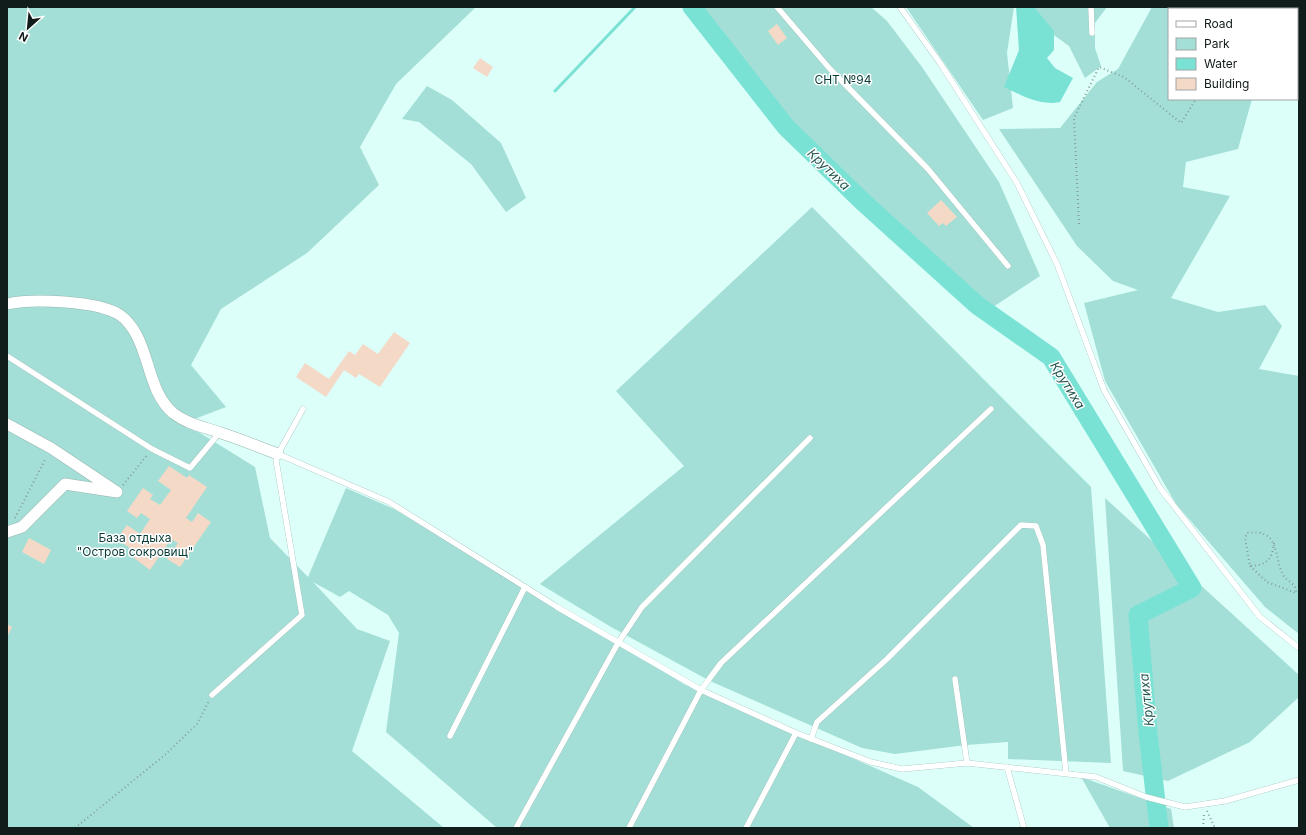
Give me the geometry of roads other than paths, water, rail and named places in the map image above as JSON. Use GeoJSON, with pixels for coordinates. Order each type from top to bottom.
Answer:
{"type":"FeatureCollection","features":[{"type":"Feature","properties":{"kind":"street"},"geometry":{"type":"LineString","coordinates":[[7,304],[54,302],[78,304],[101,307],[121,316],[136,334],[150,374],[168,407],[182,419],[201,428],[220,432],[278,454]]}},
{"type":"Feature","properties":{"kind":"street"},"geometry":{"type":"LineString","coordinates":[[7,424],[52,448],[117,492],[65,484],[22,526],[7,532]]}},
{"type":"Feature","properties":{"kind":"lane"},"geometry":{"type":"LineString","coordinates":[[777,7],[830,69],[928,169],[1008,266]]}},
{"type":"Feature","properties":{"kind":"lane"},"geometry":{"type":"LineString","coordinates":[[900,7],[940,63],[1017,183],[1057,264],[1104,390],[1160,488],[1260,617],[1299,648]]}},
{"type":"Feature","properties":{"kind":"lane"},"geometry":{"type":"LineString","coordinates":[[1091,7],[1092,33]]}},
{"type":"Feature","properties":{"kind":"lane"},"geometry":{"type":"LineString","coordinates":[[7,356],[152,449],[190,468],[220,432]]}},
{"type":"Feature","properties":{"kind":"lane"},"geometry":{"type":"LineString","coordinates":[[212,695],[302,615],[276,460],[303,409]]}},
{"type":"Feature","properties":{"kind":"lane"},"geometry":{"type":"LineString","coordinates":[[629,828],[701,690],[721,663],[991,409]]}},
{"type":"Feature","properties":{"kind":"lane"},"geometry":{"type":"LineString","coordinates":[[516,828],[618,643],[642,607],[810,438]]}},
{"type":"Feature","properties":{"kind":"lane"},"geometry":{"type":"LineString","coordinates":[[278,454],[389,502],[525,587],[618,643],[701,690],[796,733],[871,762],[902,769],[967,763],[1096,777],[1146,797],[1185,807],[1225,801],[1299,780]]}},
{"type":"Feature","properties":{"kind":"lane"},"geometry":{"type":"LineString","coordinates":[[811,739],[817,722],[887,659],[1021,525],[1036,526],[1043,545],[1066,773]]}},
{"type":"Feature","properties":{"kind":"lane"},"geometry":{"type":"LineString","coordinates":[[450,736],[525,587]]}},
{"type":"Feature","properties":{"kind":"lane"},"geometry":{"type":"LineString","coordinates":[[955,679],[967,763]]}},
{"type":"Feature","properties":{"kind":"lane"},"geometry":{"type":"LineString","coordinates":[[746,828],[796,733]]}},
{"type":"Feature","properties":{"kind":"lane"},"geometry":{"type":"LineString","coordinates":[[1006,767],[1024,828]]}},
{"type":"Feature","properties":{"kind":"water"},"geometry":{"type":"Polygon","coordinates":[[[1016,7],[1034,7],[1054,31],[1054,50],[1047,58],[1055,68],[1073,78],[1060,102],[1045,103],[1025,97],[1004,87],[1019,50],[1016,7]]]}},
{"type":"Feature","properties":{"kind":"waterway"},"geometry":{"type":"LineString","coordinates":[[555,91],[635,7]]}},
{"type":"Feature","properties":{"kind":"waterway","name":"Крутиха"},"geometry":{"type":"LineString","coordinates":[[692,7],[786,127],[862,201],[977,305],[1051,357],[1192,588],[1138,615],[1148,733],[1159,828]]}},
{"type":"Feature","properties":{"kind":"park label","name":"СНТ №94"},"geometry":{"type":"Point","coordinates":[843,80]}},
{"type":"Feature","properties":{"kind":"park label","name":"База отдыха \"Остров сокровищ\""},"geometry":{"type":"Point","coordinates":[135,545]}}]}
